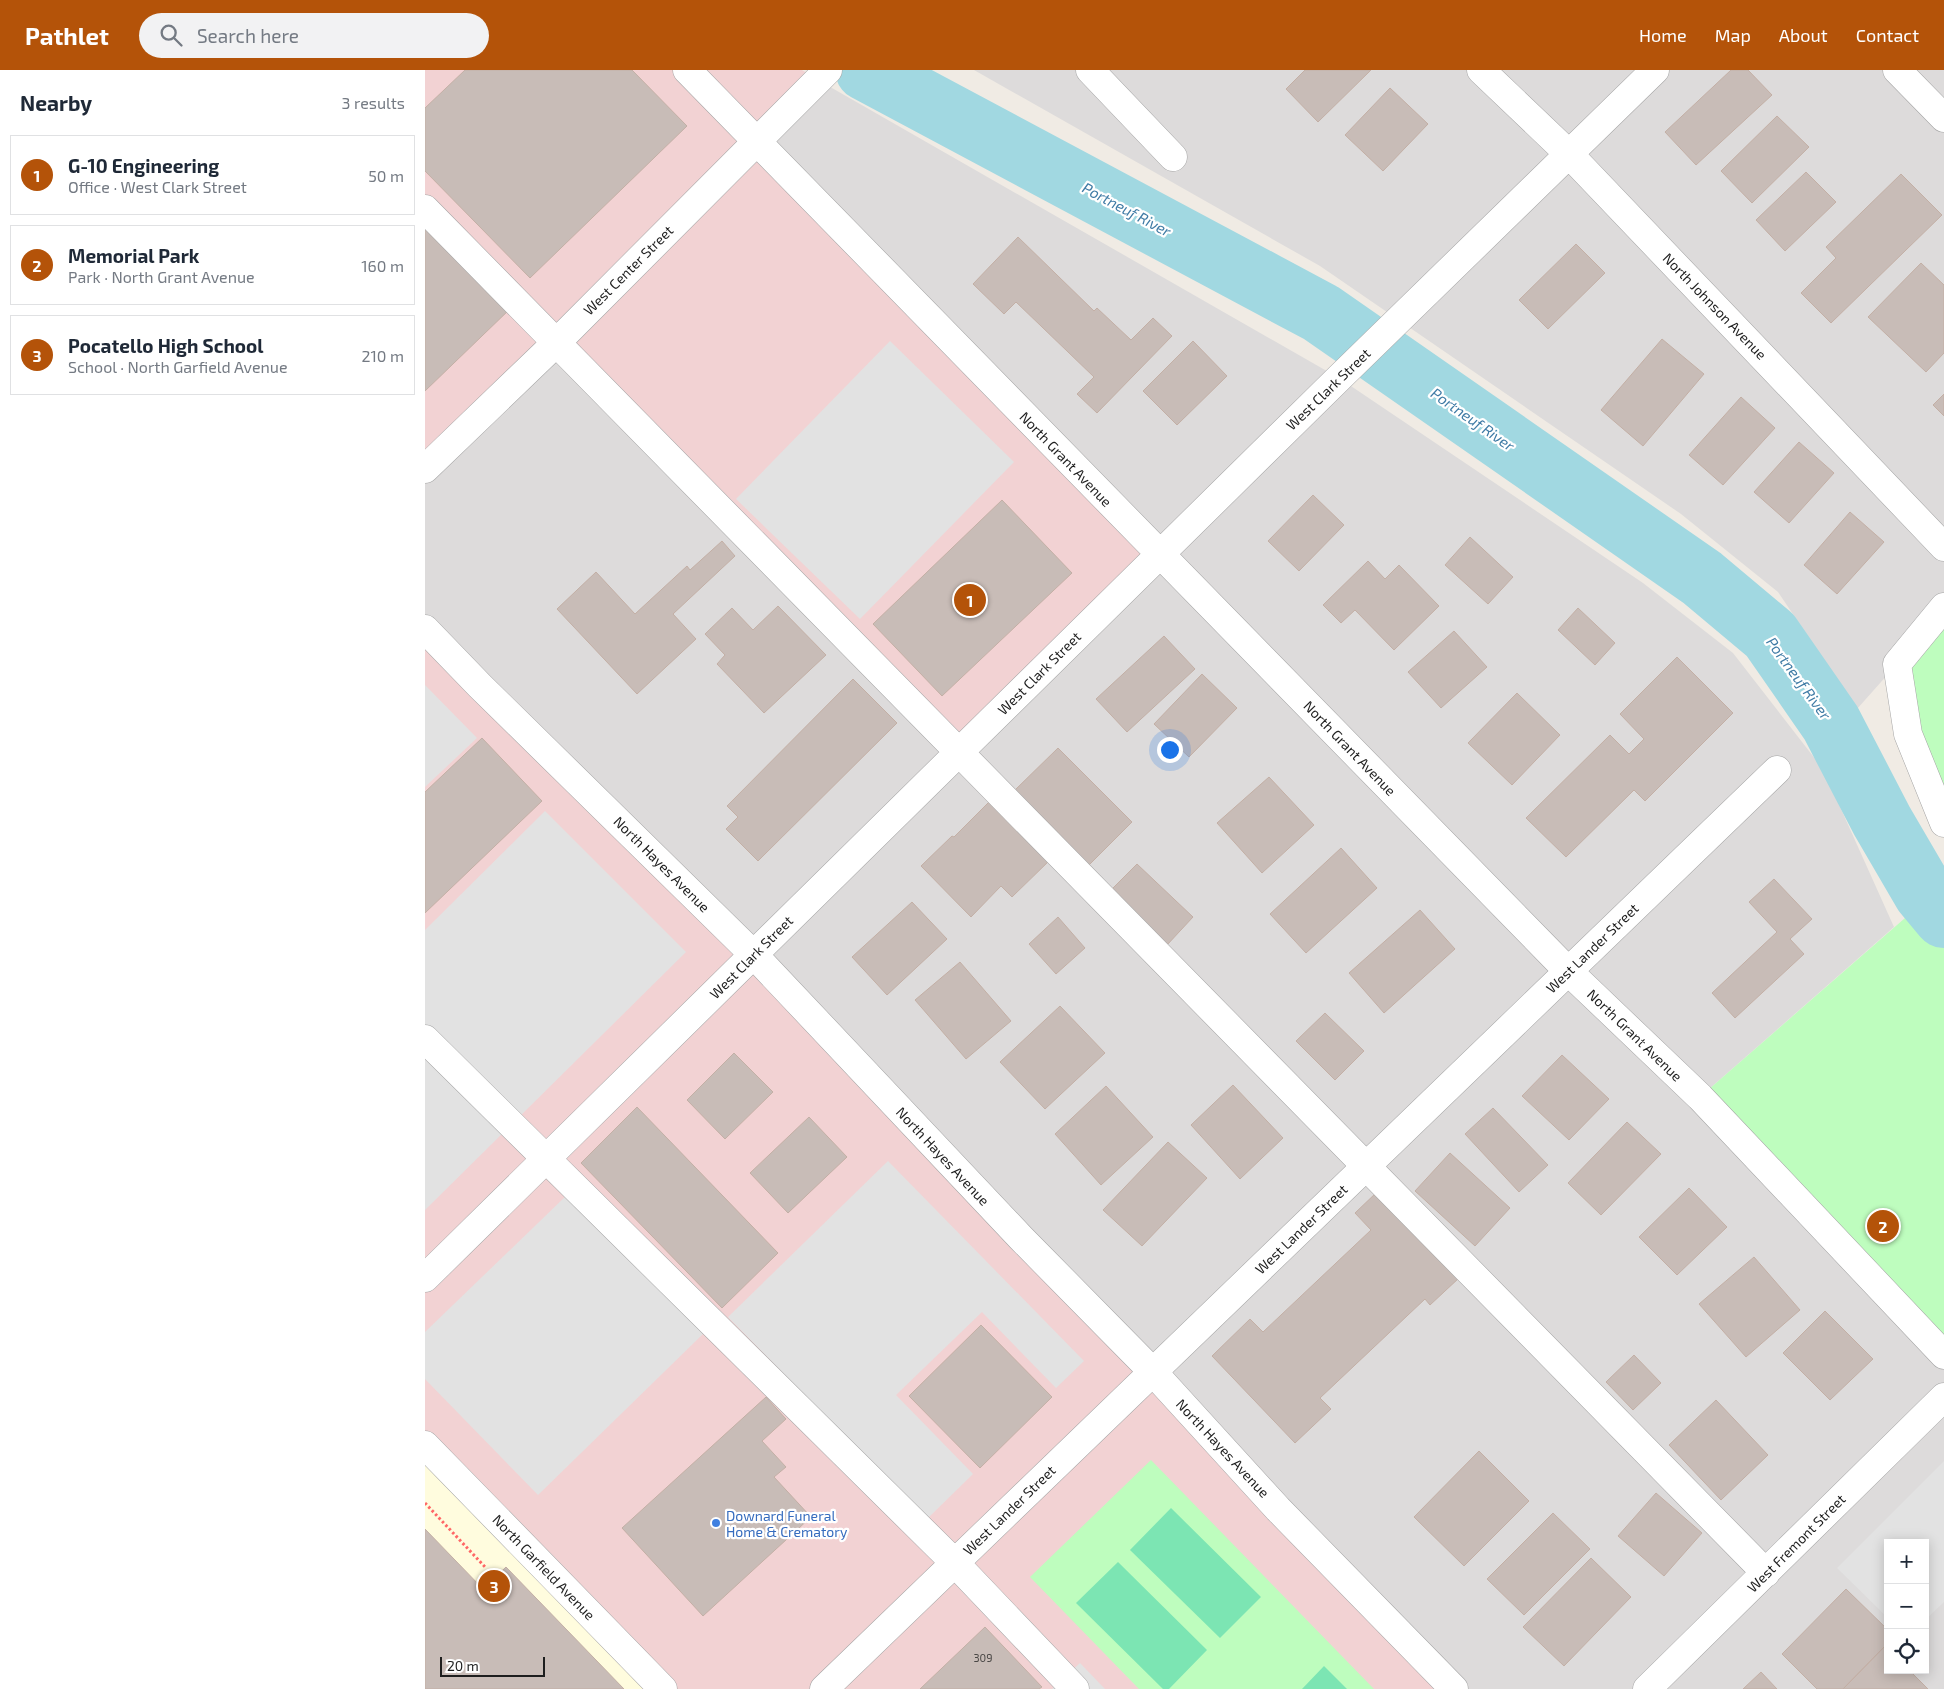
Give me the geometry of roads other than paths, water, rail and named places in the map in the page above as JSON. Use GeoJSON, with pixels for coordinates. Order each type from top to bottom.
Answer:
{"type":"FeatureCollection","features":[{"type":"Feature","properties":{"kind":"street","name":"North Grant Avenue"},"geometry":{"type":"LineString","coordinates":[[687,70],[1568,971],[1700,1097],[1944,1355]]}},
{"type":"Feature","properties":{"kind":"street"},"geometry":{"type":"LineString","coordinates":[[1090,70],[1173,158]]}},
{"type":"Feature","properties":{"kind":"street","name":"North Johnson Avenue"},"geometry":{"type":"LineString","coordinates":[[1481,70],[1569,154],[1944,547]]}},
{"type":"Feature","properties":{"kind":"street","name":"West Clark Street"},"geometry":{"type":"LineString","coordinates":[[425,1278],[1339,378],[1655,70]]}},
{"type":"Feature","properties":{"kind":"street"},"geometry":{"type":"LineString","coordinates":[[1897,70],[1944,118]]}},
{"type":"Feature","properties":{"kind":"street","name":"West Center Street"},"geometry":{"type":"LineString","coordinates":[[425,469],[557,342],[823,75]]}},
{"type":"Feature","properties":{"kind":"street"},"geometry":{"type":"LineString","coordinates":[[425,209],[1765,1573]]}},
{"type":"Feature","properties":{"kind":"street"},"geometry":{"type":"LineString","coordinates":[[1944,607],[1897,664],[1908,734],[1944,823]]}},
{"type":"Feature","properties":{"kind":"street","name":"North Hayes Avenue"},"geometry":{"type":"LineString","coordinates":[[425,629],[480,686],[754,955],[1021,1238],[1153,1372],[1278,1509],[1454,1689]]}},
{"type":"Feature","properties":{"kind":"street","name":"West Lander Street"},"geometry":{"type":"LineString","coordinates":[[824,1689],[1777,770]]}},
{"type":"Feature","properties":{"kind":"street"},"geometry":{"type":"LineString","coordinates":[[425,1039],[955,1563],[1075,1689]]}},
{"type":"Feature","properties":{"kind":"street","name":"West Fremont Street"},"geometry":{"type":"LineString","coordinates":[[1647,1689],[1944,1397]]}},
{"type":"Feature","properties":{"kind":"street","name":"North Garfield Avenue"},"geometry":{"type":"LineString","coordinates":[[425,1445],[663,1689]]}},
{"type":"Feature","properties":{"kind":"waterway","name":"Portneuf River"},"geometry":{"type":"LineString","coordinates":[[866,70],[1321,313],[1702,578],[1770,635],[1831,723],[1882,821],[1924,893],[1944,917]]}},
{"type":"Feature","properties":{"kind":"place","name":"G-10 Engineering"},"geometry":{"type":"Point","coordinates":[970,600]}},
{"type":"Feature","properties":{"kind":"place","name":"Memorial Park"},"geometry":{"type":"Point","coordinates":[1883,1226]}},
{"type":"Feature","properties":{"kind":"place","name":"Downard Funeral Home & Crematory"},"geometry":{"type":"Point","coordinates":[716,1523]}},
{"type":"Feature","properties":{"kind":"place","name":"Pocatello High School"},"geometry":{"type":"Point","coordinates":[494,1586]}}]}
